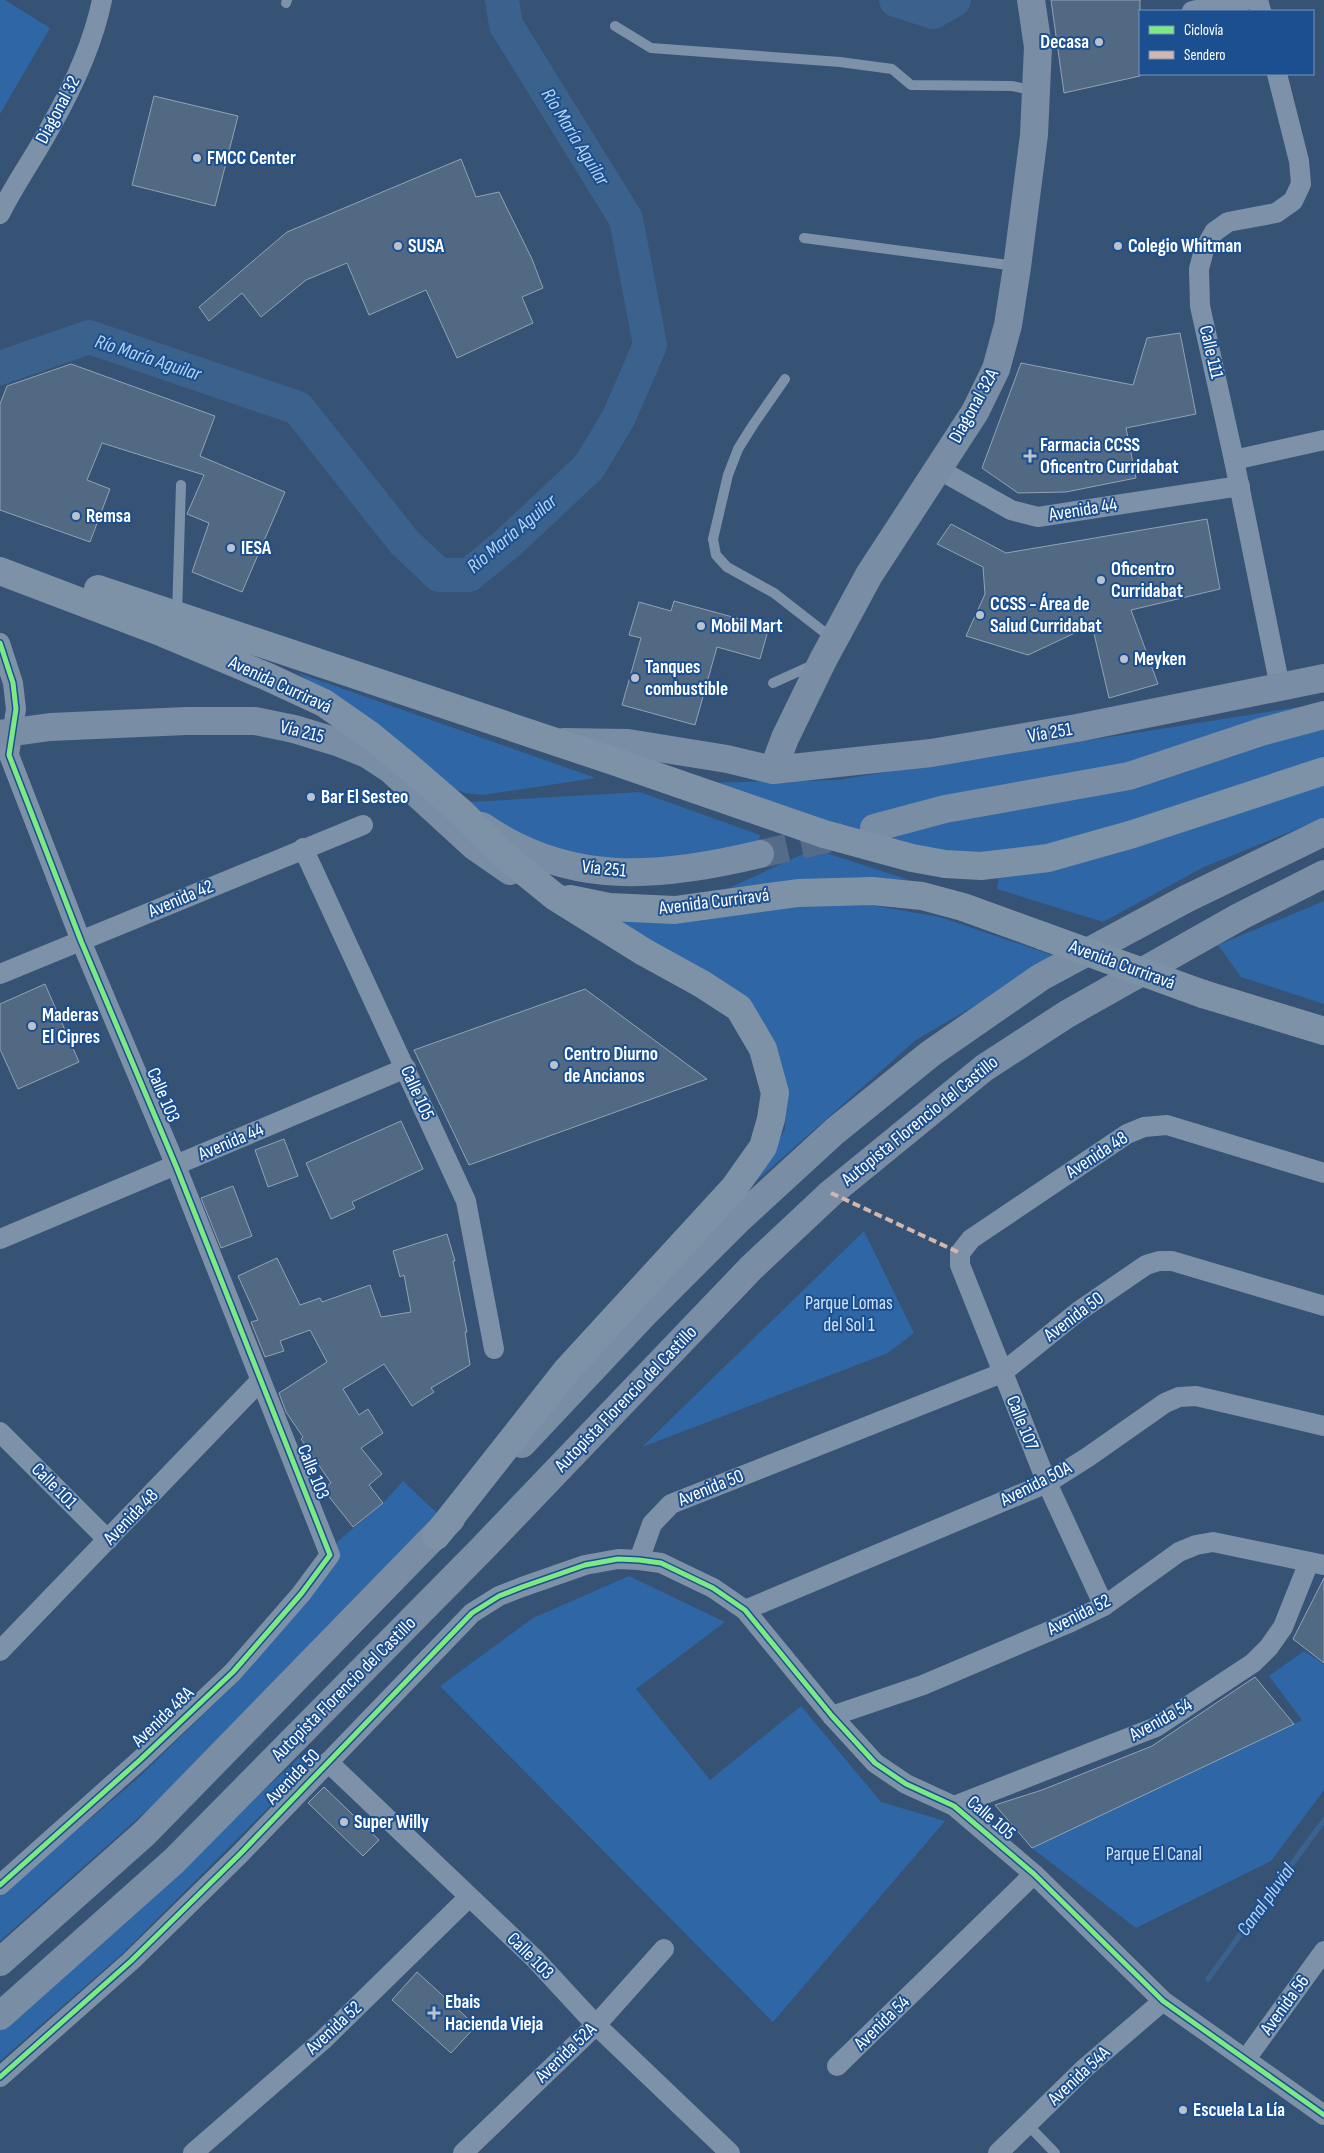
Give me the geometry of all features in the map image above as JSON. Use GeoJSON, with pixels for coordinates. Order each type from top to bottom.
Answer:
{"type":"FeatureCollection","features":[{"type":"Feature","properties":{"kind":"highway","name":"Avenida Curriravá"},"geometry":{"type":"LineString","coordinates":[[2,565],[59,576],[553,741],[824,834],[912,858],[945,864],[981,866],[1048,858],[1133,834],[1324,771]]}},
{"type":"Feature","properties":{"kind":"highway","name":"Avenida Curriravá"},"geometry":{"type":"LineString","coordinates":[[2,565],[268,677],[324,703],[370,735],[460,811],[505,856],[554,896],[609,907],[674,910],[798,893],[872,891],[922,896],[963,907],[1203,994],[1324,1031]]}},
{"type":"Feature","properties":{"kind":"highway"},"geometry":{"type":"LineString","coordinates":[[436,1536],[567,1370],[734,1188],[763,1147],[775,1093],[763,1049],[739,1008],[554,896]]}},
{"type":"Feature","properties":{"kind":"main road","name":"Diagonal 32A"},"geometry":{"type":"LineString","coordinates":[[773,770],[785,738],[828,650],[869,574],[975,412],[996,369],[1008,325],[1018,267],[1034,135],[1038,46],[1031,0]]}},
{"type":"Feature","properties":{"kind":"main road","name":"Vía 251"},"geometry":{"type":"LineString","coordinates":[[553,741],[628,743],[727,759],[773,770],[931,753],[1077,728],[1324,678]]}},
{"type":"Feature","properties":{"kind":"main road"},"geometry":{"type":"LineString","coordinates":[[1167,764],[1242,721],[1266,702],[1280,687],[1309,700],[1324,702]]}},
{"type":"Feature","properties":{"kind":"main road"},"geometry":{"type":"LineString","coordinates":[[874,828],[945,809],[1128,776],[1261,732],[1324,716]]}},
{"type":"Feature","properties":{"kind":"main road","name":"Vía 215"},"geometry":{"type":"LineString","coordinates":[[7,734],[50,727],[186,721],[255,721],[337,742],[367,754],[390,769],[474,846],[516,875],[554,896]]}},
{"type":"Feature","properties":{"kind":"main road","name":"Vía 251"},"geometry":{"type":"LineString","coordinates":[[460,811],[494,834],[517,846],[581,869],[613,872],[665,872],[716,865],[760,854]]}},
{"type":"Feature","properties":{"kind":"main road"},"geometry":{"type":"LineString","coordinates":[[0,1962],[145,1833],[436,1536],[647,1312],[737,1221],[835,1131],[930,1054],[1041,977],[1186,899],[1324,832]]}},
{"type":"Feature","properties":{"kind":"main road","name":"Autopista Florencio del Castillo"},"geometry":{"type":"LineString","coordinates":[[0,2016],[174,1861],[480,1551],[751,1268],[831,1193],[984,1068],[1058,1019],[1238,917],[1324,874]]}},
{"type":"Feature","properties":{"kind":"street","name":"Diagonal 32"},"geometry":{"type":"LineString","coordinates":[[0,214],[52,124],[81,67],[98,20],[102,0]]}},
{"type":"Feature","properties":{"kind":"street"},"geometry":{"type":"LineString","coordinates":[[1197,10],[1246,0]]}},
{"type":"Feature","properties":{"kind":"street","name":"Calle 111"},"geometry":{"type":"LineString","coordinates":[[1277,75],[1299,161],[1301,184],[1293,201],[1276,213],[1228,222],[1214,232],[1204,250],[1199,269],[1200,306],[1240,486],[1280,687]]}},
{"type":"Feature","properties":{"kind":"street"},"geometry":{"type":"LineString","coordinates":[[1234,460],[1324,440]]}},
{"type":"Feature","properties":{"kind":"street","name":"Avenida 44"},"geometry":{"type":"LineString","coordinates":[[938,469],[1011,510],[1038,517],[1240,486]]}},
{"type":"Feature","properties":{"kind":"street","name":"Calle 103"},"geometry":{"type":"LineString","coordinates":[[0,643],[13,683],[16,709],[7,734],[10,755],[81,941],[176,1166],[330,1555]]}},
{"type":"Feature","properties":{"kind":"street","name":"Avenida 42"},"geometry":{"type":"LineString","coordinates":[[0,974],[362,825]]}},
{"type":"Feature","properties":{"kind":"street","name":"Calle 105"},"geometry":{"type":"LineString","coordinates":[[303,848],[466,1201],[494,1350]]}},
{"type":"Feature","properties":{"kind":"street","name":"Avenida 44"},"geometry":{"type":"LineString","coordinates":[[0,1239],[406,1068]]}},
{"type":"Feature","properties":{"kind":"street","name":"Avenida 48"},"geometry":{"type":"LineString","coordinates":[[960,1265],[960,1253],[971,1239],[1127,1134],[1144,1128],[1167,1125],[1324,1173]]}},
{"type":"Feature","properties":{"kind":"street","name":"Avenida 50"},"geometry":{"type":"LineString","coordinates":[[0,2077],[132,1961],[240,1854],[472,1612],[499,1596],[584,1565],[618,1559],[639,1560],[652,1524],[671,1504],[1002,1373],[1079,1311],[1146,1265],[1159,1261],[1172,1261],[1324,1306]]}},
{"type":"Feature","properties":{"kind":"street","name":"Calle 107"},"geometry":{"type":"LineString","coordinates":[[960,1265],[1047,1483],[1104,1606]]}},
{"type":"Feature","properties":{"kind":"street","name":"Avenida 48"},"geometry":{"type":"LineString","coordinates":[[0,1652],[260,1381]]}},
{"type":"Feature","properties":{"kind":"street","name":"Avenida 50A"},"geometry":{"type":"LineString","coordinates":[[745,1610],[1047,1483],[1165,1402],[1179,1396],[1196,1396],[1324,1426]]}},
{"type":"Feature","properties":{"kind":"street","name":"Calle 101"},"geometry":{"type":"LineString","coordinates":[[0,1432],[108,1540]]}},
{"type":"Feature","properties":{"kind":"street","name":"Avenida 52"},"geometry":{"type":"LineString","coordinates":[[832,1716],[923,1685],[1104,1606],[1179,1552],[1196,1545],[1212,1542],[1317,1563]]}},
{"type":"Feature","properties":{"kind":"street","name":"Avenida 48A"},"geometry":{"type":"LineString","coordinates":[[0,1885],[141,1759],[232,1672],[301,1594],[330,1555]]}},
{"type":"Feature","properties":{"kind":"street","name":"Calle 105"},"geometry":{"type":"LineString","coordinates":[[639,1560],[662,1563],[681,1571],[714,1588],[745,1610],[832,1716],[875,1763],[892,1776],[954,1806],[1034,1874],[1162,2001],[1324,2115]]}},
{"type":"Feature","properties":{"kind":"street","name":"Avenida 54"},"geometry":{"type":"LineString","coordinates":[[954,1806],[1156,1727],[1253,1663],[1269,1647],[1283,1627],[1317,1563]]}},
{"type":"Feature","properties":{"kind":"street","name":"Calle 103"},"geometry":{"type":"LineString","coordinates":[[328,1762],[468,1898],[535,1959],[596,2025],[730,2153]]}},
{"type":"Feature","properties":{"kind":"street","name":"Avenida 54"},"geometry":{"type":"LineString","coordinates":[[837,2066],[1034,1874]]}},
{"type":"Feature","properties":{"kind":"street","name":"Avenida 52"},"geometry":{"type":"LineString","coordinates":[[193,2153],[323,2040],[468,1898]]}},
{"type":"Feature","properties":{"kind":"street","name":"Avenida 52A"},"geometry":{"type":"LineString","coordinates":[[463,2153],[596,2025],[664,1949]]}},
{"type":"Feature","properties":{"kind":"street","name":"Avenida 56"},"geometry":{"type":"LineString","coordinates":[[1246,2059],[1324,1951]]}},
{"type":"Feature","properties":{"kind":"street","name":"Avenida 54A"},"geometry":{"type":"LineString","coordinates":[[998,2153],[1085,2068],[1162,2001]]}},
{"type":"Feature","properties":{"kind":"lane"},"geometry":{"type":"LineString","coordinates":[[615,26],[651,48],[840,62],[892,69],[911,85],[1012,86],[1036,91]]}},
{"type":"Feature","properties":{"kind":"lane"},"geometry":{"type":"LineString","coordinates":[[804,238],[1018,267]]}},
{"type":"Feature","properties":{"kind":"lane"},"geometry":{"type":"LineString","coordinates":[[773,683],[828,650],[774,593],[727,566],[716,555],[713,539],[728,475],[738,449],[785,379]]}},
{"type":"Feature","properties":{"kind":"lane"},"geometry":{"type":"LineString","coordinates":[[177,616],[181,485]]}},
{"type":"Feature","properties":{"kind":"lane"},"geometry":{"type":"LineString","coordinates":[[1028,2125],[1054,2153]]}},
{"type":"Feature","properties":{"kind":"green space"},"geometry":{"type":"Polygon","coordinates":[[[0,0],[5,0],[50,28],[0,114],[0,0]]]}},
{"type":"Feature","properties":{"kind":"green space"},"geometry":{"type":"Polygon","coordinates":[[[298,673],[596,778],[483,795],[465,793],[444,784],[298,673]]]}},
{"type":"Feature","properties":{"kind":"green space"},"geometry":{"type":"Polygon","coordinates":[[[1324,703],[1324,761],[1063,844],[994,856],[933,853],[699,783],[837,780],[1324,703]]]}},
{"type":"Feature","properties":{"kind":"green space"},"geometry":{"type":"Polygon","coordinates":[[[1324,779],[1324,818],[1204,867],[1103,922],[997,889],[999,874],[1324,779]]]}},
{"type":"Feature","properties":{"kind":"green space"},"geometry":{"type":"Polygon","coordinates":[[[640,792],[760,835],[758,849],[590,867],[472,813],[470,802],[640,792]]]}},
{"type":"Feature","properties":{"kind":"green space"},"geometry":{"type":"Polygon","coordinates":[[[814,849],[909,880],[819,880],[729,888],[814,849]]]}},
{"type":"Feature","properties":{"kind":"green space"},"geometry":{"type":"Polygon","coordinates":[[[1324,901],[1324,1004],[1241,977],[1218,945],[1324,901]]]}},
{"type":"Feature","properties":{"kind":"green space"},"geometry":{"type":"Polygon","coordinates":[[[854,902],[940,917],[1058,957],[916,1040],[755,1182],[785,1129],[786,1087],[773,1044],[754,1006],[588,914],[766,909],[854,902]]]}},
{"type":"Feature","properties":{"kind":"green space","name":"Parque Lomas del Sol 1"},"geometry":{"type":"Polygon","coordinates":[[[864,1231],[914,1333],[888,1353],[642,1447],[864,1231]]]}},
{"type":"Feature","properties":{"kind":"green space"},"geometry":{"type":"Polygon","coordinates":[[[403,1481],[438,1514],[173,1787],[0,1941],[0,1895],[137,1779],[242,1677],[331,1566],[337,1542],[383,1503],[403,1481]]]}},
{"type":"Feature","properties":{"kind":"green space"},"geometry":{"type":"Polygon","coordinates":[[[629,1576],[725,1622],[636,1689],[710,1780],[801,1706],[881,1802],[945,1821],[773,2022],[440,1686],[533,1618],[629,1576]]]}},
{"type":"Feature","properties":{"kind":"green space","name":"Parque El Canal"},"geometry":{"type":"Polygon","coordinates":[[[1304,1651],[1324,1664],[1324,1790],[1271,1861],[1136,1928],[1032,1848],[1302,1720],[1269,1676],[1304,1651]]]}},
{"type":"Feature","properties":{"kind":"green space"},"geometry":{"type":"Polygon","coordinates":[[[303,1754],[313,1763],[122,1954],[0,2061],[0,2024],[106,1938],[303,1754]]]}},
{"type":"Feature","properties":{"kind":"building","name":"Decasa"},"geometry":{"type":"Polygon","coordinates":[[[1051,0],[1140,0],[1140,76],[1064,93],[1051,0]]]}},
{"type":"Feature","properties":{"kind":"building"},"geometry":{"type":"Polygon","coordinates":[[[154,96],[238,116],[215,206],[132,185],[154,96]]]}},
{"type":"Feature","properties":{"kind":"building","name":"SUSA"},"geometry":{"type":"Polygon","coordinates":[[[461,159],[476,197],[499,192],[532,259],[543,288],[522,297],[533,323],[457,358],[426,290],[369,315],[347,263],[306,280],[261,317],[242,293],[209,321],[199,307],[287,232],[461,159]]]}},
{"type":"Feature","properties":{"kind":"building"},"geometry":{"type":"Polygon","coordinates":[[[1180,333],[1196,414],[1126,428],[1136,478],[1066,492],[1018,493],[982,468],[1021,363],[1133,385],[1147,338],[1180,333]]]}},
{"type":"Feature","properties":{"kind":"building"},"geometry":{"type":"Polygon","coordinates":[[[71,364],[215,416],[200,456],[285,492],[242,592],[192,572],[209,523],[187,514],[204,475],[102,443],[87,480],[110,489],[90,542],[0,510],[0,404],[7,386],[71,364]]]}},
{"type":"Feature","properties":{"kind":"building","name":"Oficentro Curridabat"},"geometry":{"type":"Polygon","coordinates":[[[1207,519],[1220,589],[1131,610],[1158,684],[1109,698],[1092,625],[1028,655],[966,636],[985,594],[983,567],[937,544],[951,524],[1006,553],[1207,519]]]}},
{"type":"Feature","properties":{"kind":"building"},"geometry":{"type":"Polygon","coordinates":[[[674,601],[769,627],[760,659],[717,647],[695,725],[622,705],[641,638],[629,635],[639,602],[671,611],[674,601]]]}},
{"type":"Feature","properties":{"kind":"building","name":"Maderas El Cipres"},"geometry":{"type":"Polygon","coordinates":[[[45,984],[79,1062],[18,1089],[0,1049],[0,1004],[45,984]]]}},
{"type":"Feature","properties":{"kind":"building","name":"Centro Diurno de Ancianos"},"geometry":{"type":"Polygon","coordinates":[[[585,989],[707,1079],[469,1165],[414,1050],[585,989]]]}},
{"type":"Feature","properties":{"kind":"building"},"geometry":{"type":"Polygon","coordinates":[[[401,1121],[423,1169],[352,1202],[355,1208],[331,1219],[306,1163],[401,1121]]]}},
{"type":"Feature","properties":{"kind":"building"},"geometry":{"type":"Polygon","coordinates":[[[284,1139],[298,1176],[268,1187],[255,1150],[284,1139]]]}},
{"type":"Feature","properties":{"kind":"building"},"geometry":{"type":"Polygon","coordinates":[[[233,1186],[252,1236],[221,1248],[201,1198],[233,1186]]]}},
{"type":"Feature","properties":{"kind":"building"},"geometry":{"type":"Polygon","coordinates":[[[447,1234],[455,1261],[453,1261],[467,1332],[465,1332],[470,1365],[431,1388],[434,1392],[412,1406],[384,1364],[343,1389],[359,1415],[368,1409],[383,1433],[361,1448],[382,1474],[369,1485],[383,1503],[353,1527],[323,1489],[331,1483],[301,1439],[303,1437],[286,1412],[279,1393],[327,1362],[310,1330],[280,1341],[284,1351],[265,1357],[251,1322],[258,1320],[238,1276],[277,1258],[300,1305],[320,1298],[322,1302],[370,1285],[381,1317],[411,1312],[404,1275],[400,1277],[393,1251],[447,1234]]]}},
{"type":"Feature","properties":{"kind":"building"},"geometry":{"type":"Polygon","coordinates":[[[1324,1578],[1324,1663],[1293,1639],[1324,1578]]]}},
{"type":"Feature","properties":{"kind":"building"},"geometry":{"type":"Polygon","coordinates":[[[1255,1677],[1294,1724],[1032,1848],[995,1805],[1042,1790],[1152,1746],[1255,1677]]]}},
{"type":"Feature","properties":{"kind":"building","name":"Super Willy"},"geometry":{"type":"Polygon","coordinates":[[[324,1787],[379,1840],[363,1856],[308,1803],[324,1787]]]}},
{"type":"Feature","properties":{"kind":"building","name":"Ebais Hacienda Vieja"},"geometry":{"type":"Polygon","coordinates":[[[417,1972],[476,2026],[451,2053],[392,2000],[417,1972]]]}},
{"type":"Feature","properties":{"kind":"waterway","name":"Río María Aguilar"},"geometry":{"type":"LineString","coordinates":[[0,368],[89,337],[298,408],[404,542],[439,575],[469,575],[509,542],[589,467],[619,417],[650,345],[626,219],[506,25],[502,0]]}},
{"type":"Feature","properties":{"kind":"waterway","name":"Río María Aguilar"},"geometry":{"type":"LineString","coordinates":[[896,0],[933,12],[954,0]]}},
{"type":"Feature","properties":{"kind":"waterway","name":"Canal pluvial"},"geometry":{"type":"LineString","coordinates":[[1208,1979],[1324,1820]]}},
{"type":"Feature","properties":{"kind":"tunnel"},"geometry":{"type":"LineString","coordinates":[[760,854],[844,835]]}},
{"type":"Feature","properties":{"kind":"marked path"},"geometry":{"type":"LineString","coordinates":[[831,1193],[960,1253]]}},
{"type":"Feature","properties":{"kind":"cycle path"},"geometry":{"type":"LineString","coordinates":[[0,643],[13,683],[16,709],[9,755],[81,941],[176,1166],[330,1555],[301,1594],[233,1672],[141,1759],[0,1885]]}},
{"type":"Feature","properties":{"kind":"cycle path"},"geometry":{"type":"LineString","coordinates":[[0,2077],[131,1961],[240,1854],[472,1613],[499,1596],[522,1587],[585,1565],[618,1559],[661,1563],[713,1588],[745,1610],[832,1716],[875,1763],[906,1784],[954,1806],[1034,1874],[1163,2001],[1324,2115]]}},
{"type":"Feature","properties":{"kind":"place","name":"Decasa"},"geometry":{"type":"Point","coordinates":[1099,42]}},
{"type":"Feature","properties":{"kind":"place","name":"FMCC Center"},"geometry":{"type":"Point","coordinates":[197,158]}},
{"type":"Feature","properties":{"kind":"place","name":"SUSA"},"geometry":{"type":"Point","coordinates":[398,246]}},
{"type":"Feature","properties":{"kind":"place","name":"Colegio Whitman"},"geometry":{"type":"Point","coordinates":[1118,246]}},
{"type":"Feature","properties":{"kind":"place","name":"Farmacia CCSS Oficentro Curridabat"},"geometry":{"type":"Point","coordinates":[1030,456]}},
{"type":"Feature","properties":{"kind":"place","name":"Remsa"},"geometry":{"type":"Point","coordinates":[76,516]}},
{"type":"Feature","properties":{"kind":"place","name":"IESA"},"geometry":{"type":"Point","coordinates":[231,548]}},
{"type":"Feature","properties":{"kind":"place","name":"Oficentro Curridabat"},"geometry":{"type":"Point","coordinates":[1101,580]}},
{"type":"Feature","properties":{"kind":"place","name":"CCSS - Área de Salud Curridabat"},"geometry":{"type":"Point","coordinates":[980,615]}},
{"type":"Feature","properties":{"kind":"place","name":"Mobil Mart"},"geometry":{"type":"Point","coordinates":[701,626]}},
{"type":"Feature","properties":{"kind":"place","name":"Meyken"},"geometry":{"type":"Point","coordinates":[1124,659]}},
{"type":"Feature","properties":{"kind":"place","name":"Tanques combustible"},"geometry":{"type":"Point","coordinates":[635,678]}},
{"type":"Feature","properties":{"kind":"place","name":"Bar El Sesteo"},"geometry":{"type":"Point","coordinates":[311,797]}},
{"type":"Feature","properties":{"kind":"place","name":"Maderas El Cipres"},"geometry":{"type":"Point","coordinates":[32,1026]}},
{"type":"Feature","properties":{"kind":"place","name":"Centro Diurno de Ancianos"},"geometry":{"type":"Point","coordinates":[554,1065]}},
{"type":"Feature","properties":{"kind":"place","name":"Super Willy"},"geometry":{"type":"Point","coordinates":[344,1822]}},
{"type":"Feature","properties":{"kind":"place","name":"Ebais Hacienda Vieja"},"geometry":{"type":"Point","coordinates":[434,2013]}},
{"type":"Feature","properties":{"kind":"place","name":"Escuela La Lía"},"geometry":{"type":"Point","coordinates":[1183,2110]}}]}
